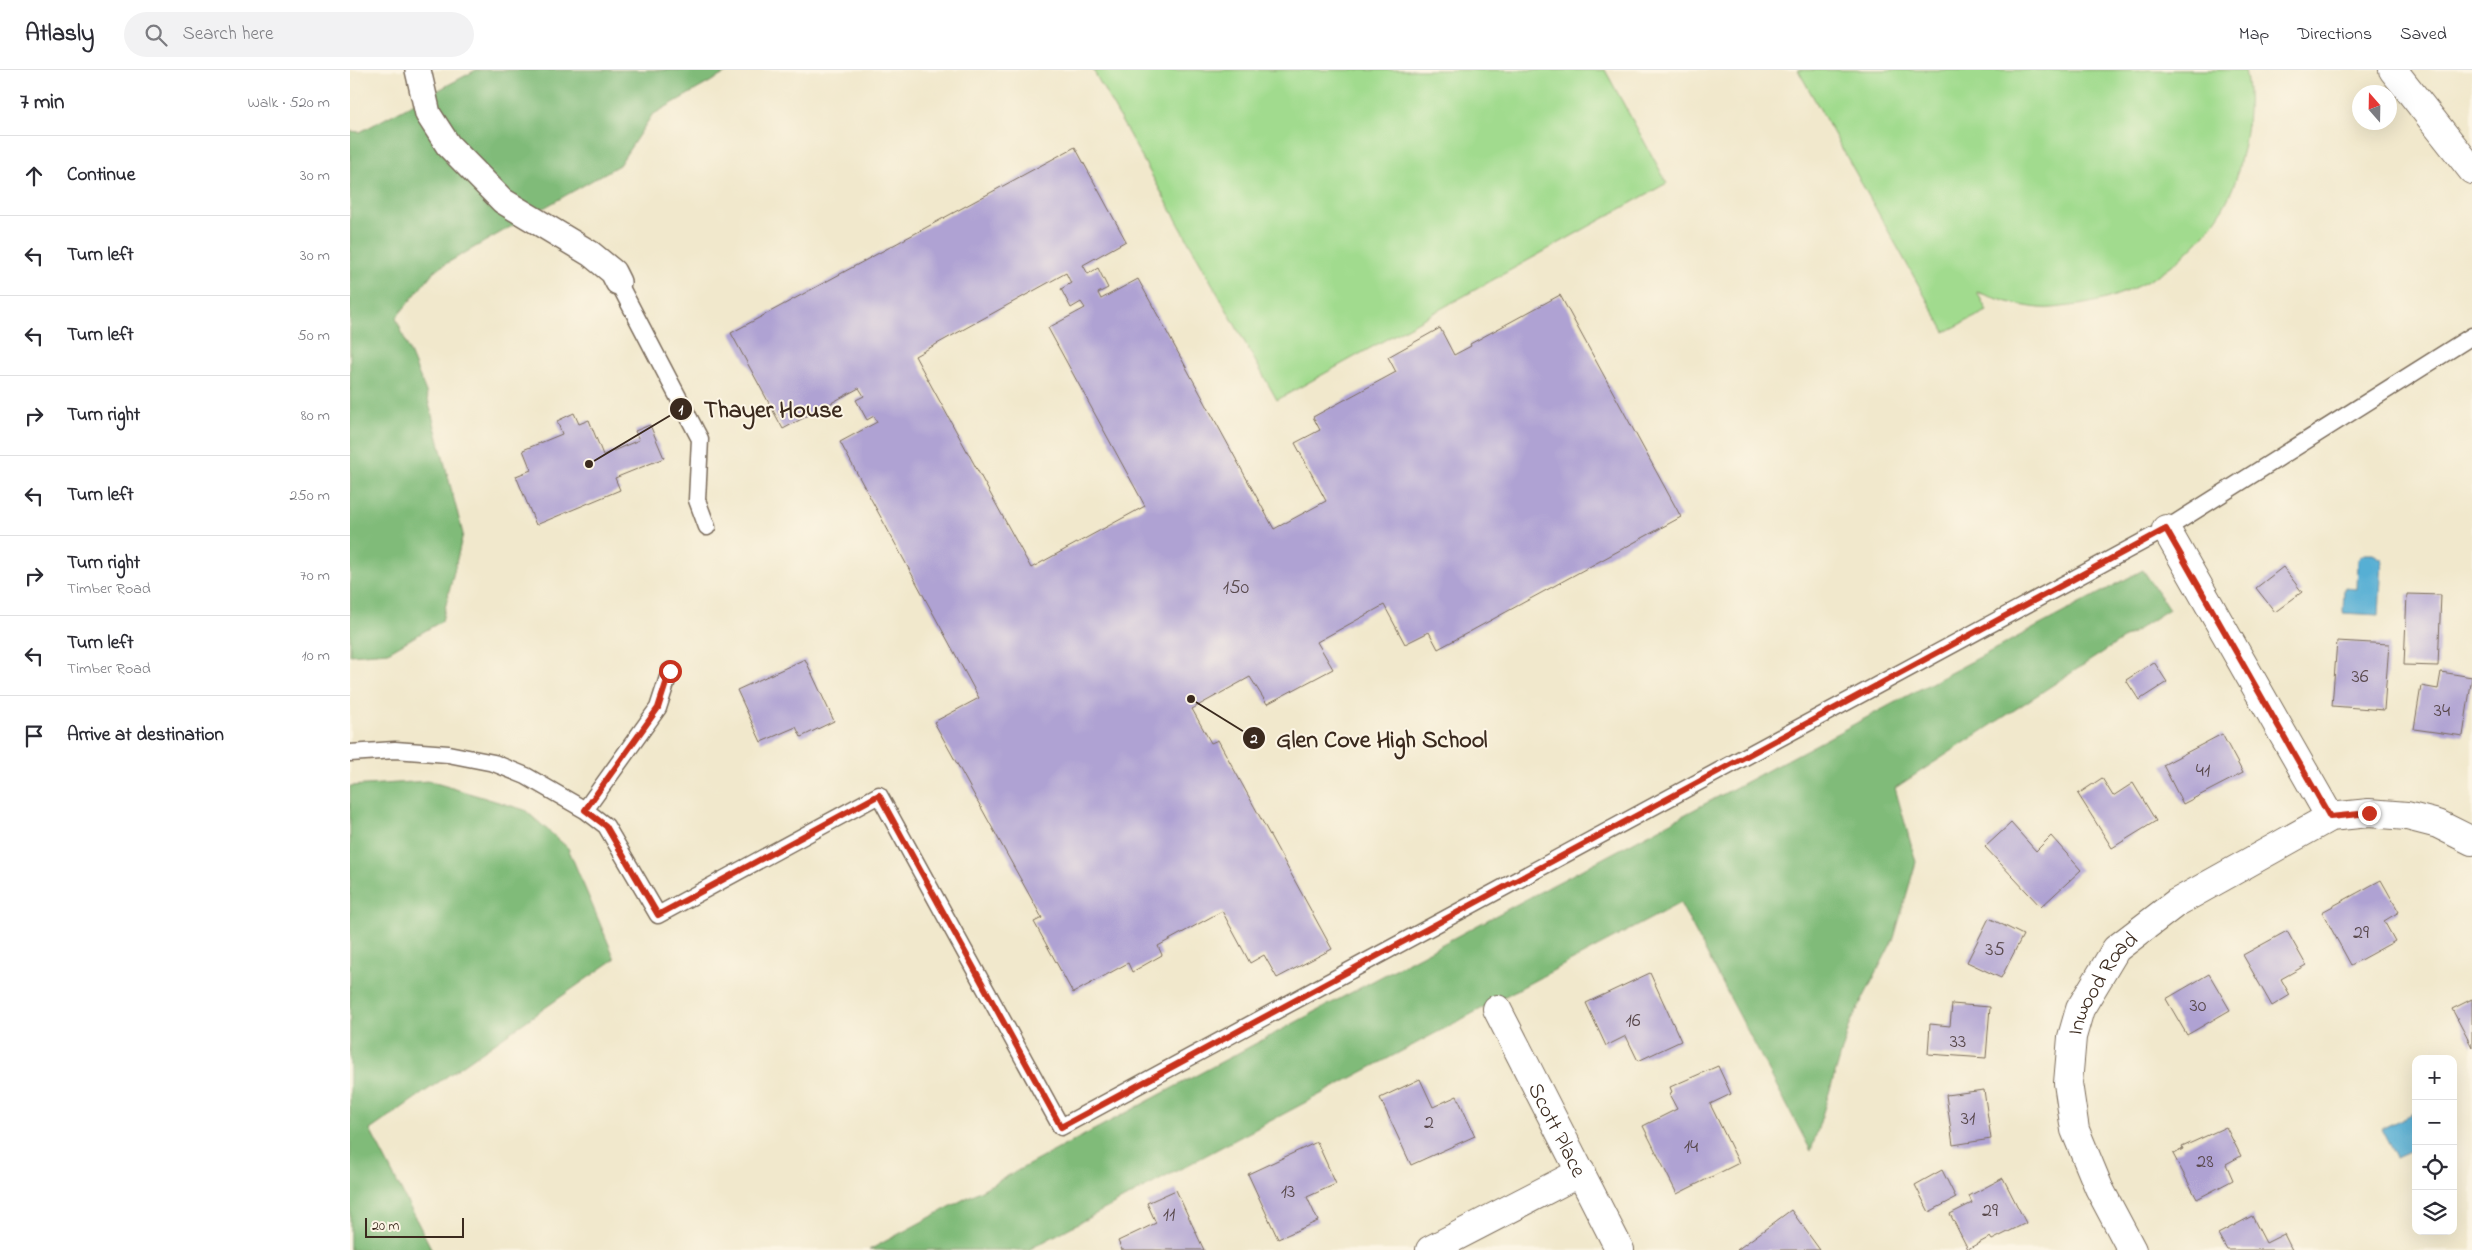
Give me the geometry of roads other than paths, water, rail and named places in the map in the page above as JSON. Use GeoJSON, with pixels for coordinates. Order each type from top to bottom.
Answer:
{"type":"FeatureCollection","features":[{"type":"Feature","properties":{"kind":"street"},"geometry":{"type":"LineString","coordinates":[[418,70],[428,114],[448,145],[503,200],[591,254],[613,272],[618,282]]}},
{"type":"Feature","properties":{"kind":"street"},"geometry":{"type":"LineString","coordinates":[[2402,73],[2472,170]]}},
{"type":"Feature","properties":{"kind":"street"},"geometry":{"type":"LineString","coordinates":[[2166,529],[2330,817],[2369,813],[2407,816],[2438,824],[2472,841]]}},
{"type":"Feature","properties":{"kind":"street","name":"Inwood Road"},"geometry":{"type":"LineString","coordinates":[[2132,1250],[2099,1188],[2075,1130],[2068,1083],[2072,1037],[2080,1009],[2116,949],[2176,903],[2330,817]]}},
{"type":"Feature","properties":{"kind":"street","name":"Scott Place"},"geometry":{"type":"LineString","coordinates":[[1498,1009],[1620,1250]]}},
{"type":"Feature","properties":{"kind":"street"},"geometry":{"type":"LineString","coordinates":[[1430,1250],[1581,1172]]}},
{"type":"Feature","properties":{"kind":"lane"},"geometry":{"type":"LineString","coordinates":[[618,282],[700,439],[697,500],[707,528]]}},
{"type":"Feature","properties":{"kind":"lane"},"geometry":{"type":"LineString","coordinates":[[350,753],[395,750],[448,754],[494,763],[526,776],[585,810],[606,826],[658,915],[879,795],[1061,1127],[2166,529],[2472,336]]}},
{"type":"Feature","properties":{"kind":"lane"},"geometry":{"type":"LineString","coordinates":[[585,810],[658,708],[670,671]]}},
{"type":"Feature","properties":{"kind":"water"},"geometry":{"type":"Polygon","coordinates":[[[2364,554],[2373,554],[2382,559],[2379,615],[2343,613],[2344,588],[2357,589],[2358,559],[2364,554]]]}},
{"type":"Feature","properties":{"kind":"water"},"geometry":{"type":"Polygon","coordinates":[[[2412,1114],[2412,1151],[2396,1158],[2381,1129],[2412,1114]]]}},
{"type":"Feature","properties":{"kind":"place","name":"Thayer House"},"geometry":{"type":"Point","coordinates":[589,464]}},
{"type":"Feature","properties":{"kind":"place","name":"Glen Cove High School"},"geometry":{"type":"Point","coordinates":[1191,699]}}]}
